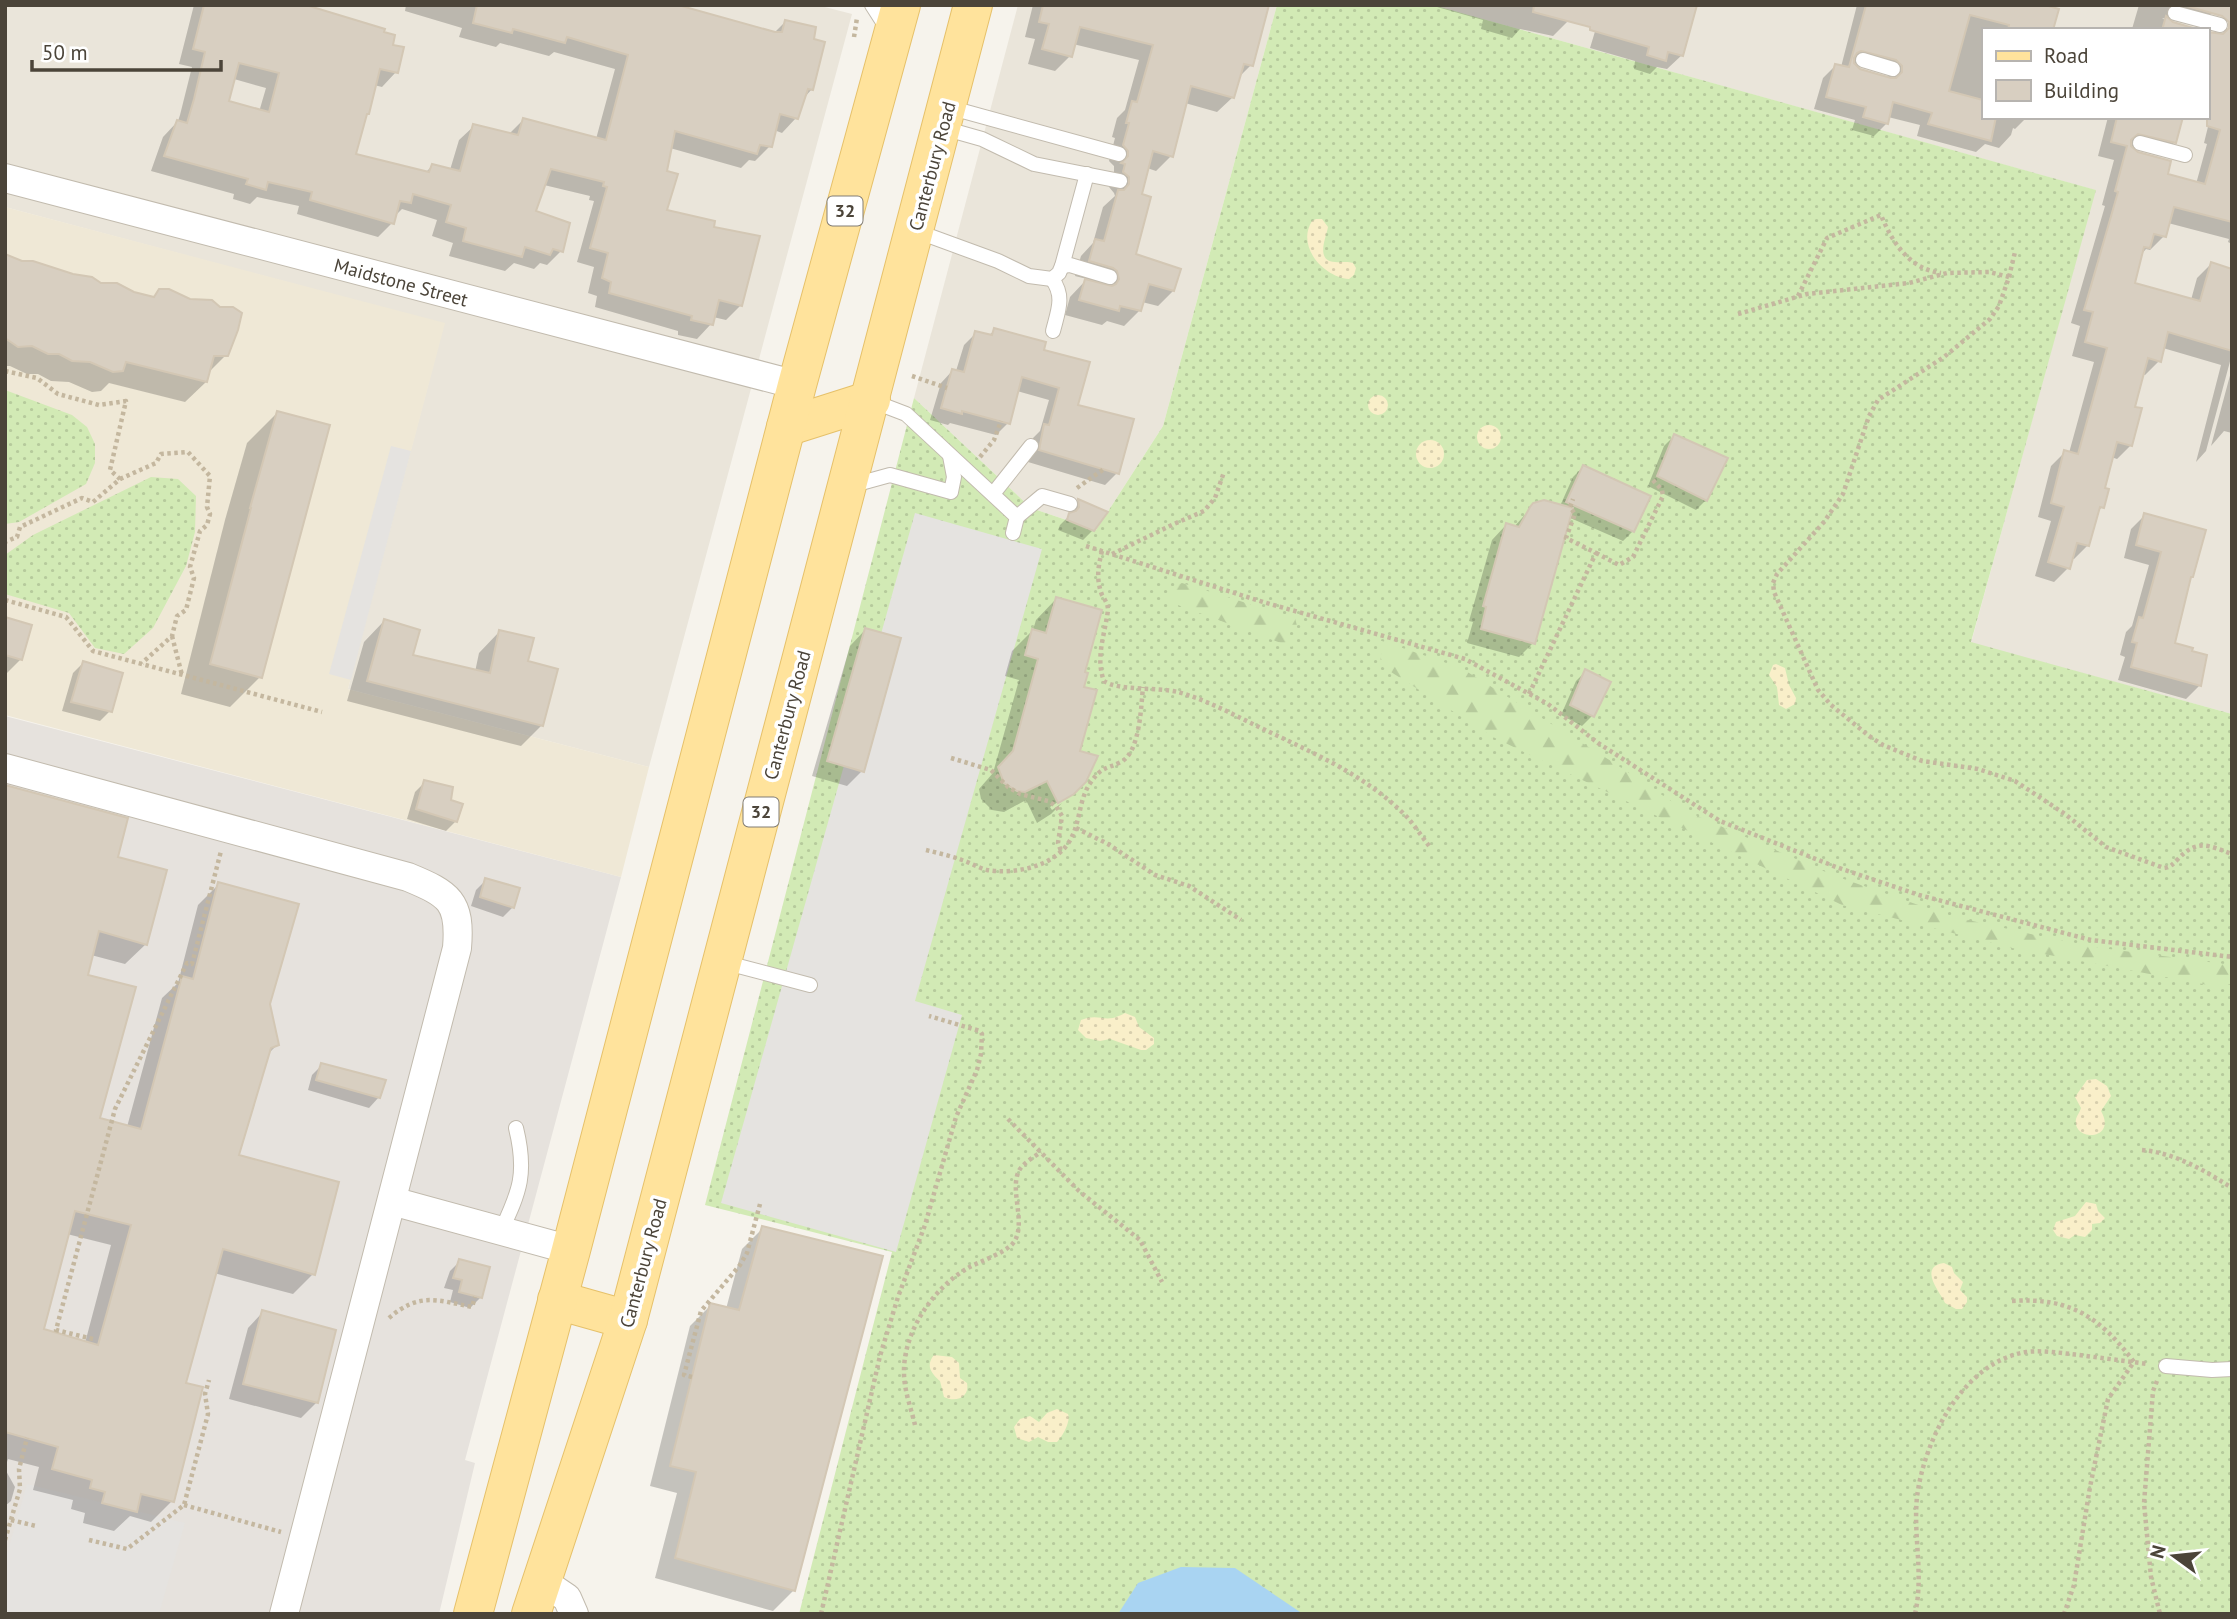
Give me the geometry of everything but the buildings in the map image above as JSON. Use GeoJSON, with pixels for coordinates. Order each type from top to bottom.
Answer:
{"type":"FeatureCollection","features":[{"type":"Feature","properties":{"kind":"main road","name":"Canterbury Road"},"geometry":{"type":"LineString","coordinates":[[536,1597],[628,1320],[973,5]]}},
{"type":"Feature","properties":{"kind":"main road","name":"32"},"geometry":{"type":"LineString","coordinates":[[473,1614],[797,385],[896,21]]}},
{"type":"Feature","properties":{"kind":"main road"},"geometry":{"type":"LineString","coordinates":[[786,427],[871,400]]}},
{"type":"Feature","properties":{"kind":"main road"},"geometry":{"type":"LineString","coordinates":[[557,1300],[628,1320]]}},
{"type":"Feature","properties":{"kind":"street","name":"Maidstone Street"},"geometry":{"type":"LineString","coordinates":[[5,178],[797,385]]}},
{"type":"Feature","properties":{"kind":"street"},"geometry":{"type":"LineString","coordinates":[[5,768],[408,877],[438,889],[453,905],[459,924],[457,948],[284,1614]]}},
{"type":"Feature","properties":{"kind":"street"},"geometry":{"type":"LineString","coordinates":[[392,1201],[571,1250]]}},
{"type":"Feature","properties":{"kind":"street","name":"Canterbury Road"},"geometry":{"type":"LineString","coordinates":[[536,1597],[567,1598],[574,1614]]}},
{"type":"Feature","properties":{"kind":"lane"},"geometry":{"type":"LineString","coordinates":[[872,5],[896,21]]}},
{"type":"Feature","properties":{"kind":"lane"},"geometry":{"type":"LineString","coordinates":[[2175,13],[2220,25]]}},
{"type":"Feature","properties":{"kind":"lane"},"geometry":{"type":"LineString","coordinates":[[1863,60],[1893,69]]}},
{"type":"Feature","properties":{"kind":"lane"},"geometry":{"type":"LineString","coordinates":[[944,117],[1119,154]]}},
{"type":"Feature","properties":{"kind":"lane"},"geometry":{"type":"LineString","coordinates":[[944,117],[1034,164],[1120,181]]}},
{"type":"Feature","properties":{"kind":"lane"},"geometry":{"type":"LineString","coordinates":[[2140,143],[2185,155]]}},
{"type":"Feature","properties":{"kind":"lane"},"geometry":{"type":"LineString","coordinates":[[915,230],[998,261],[1029,276],[1052,279],[1062,267],[1087,174]]}},
{"type":"Feature","properties":{"kind":"lane"},"geometry":{"type":"LineString","coordinates":[[1062,267],[1070,265],[1110,277]]}},
{"type":"Feature","properties":{"kind":"lane"},"geometry":{"type":"LineString","coordinates":[[1052,279],[1060,293],[1053,331]]}},
{"type":"Feature","properties":{"kind":"lane"},"geometry":{"type":"LineString","coordinates":[[871,400],[906,414],[1017,517]]}},
{"type":"Feature","properties":{"kind":"lane"},"geometry":{"type":"LineString","coordinates":[[993,494],[1031,446]]}},
{"type":"Feature","properties":{"kind":"lane"},"geometry":{"type":"LineString","coordinates":[[848,486],[890,475],[951,492],[954,477],[950,456]]}},
{"type":"Feature","properties":{"kind":"lane"},"geometry":{"type":"LineString","coordinates":[[1014,467],[1030,471]]}},
{"type":"Feature","properties":{"kind":"lane"},"geometry":{"type":"LineString","coordinates":[[1013,533],[1017,517],[1041,496],[1064,502]]}},
{"type":"Feature","properties":{"kind":"lane"},"geometry":{"type":"LineString","coordinates":[[722,962],[810,985]]}},
{"type":"Feature","properties":{"kind":"lane"},"geometry":{"type":"LineString","coordinates":[[501,1231],[518,1190],[522,1170],[522,1153],[516,1128]]}},
{"type":"Feature","properties":{"kind":"lane"},"geometry":{"type":"LineString","coordinates":[[2166,1366],[2232,1369]]}},
{"type":"Feature","properties":{"kind":"path"},"geometry":{"type":"LineString","coordinates":[[854,37],[857,16]]}},
{"type":"Feature","properties":{"kind":"path"},"geometry":{"type":"LineString","coordinates":[[1798,297],[1828,238],[1881,215],[1899,249],[1923,268],[1944,274]]}},
{"type":"Feature","properties":{"kind":"path"},"geometry":{"type":"LineString","coordinates":[[2015,252],[1999,306],[1990,319],[1944,357],[1878,400],[1869,416],[1843,494],[1824,522],[1777,574],[1773,583],[1774,592],[1818,690],[1831,705],[1883,745],[1922,761],[1978,769],[2015,782],[2065,814],[2106,847],[2164,868],[2169,867],[2194,845],[2204,845],[2232,854]]}},
{"type":"Feature","properties":{"kind":"path"},"geometry":{"type":"LineString","coordinates":[[1738,314],[1807,294],[1909,283],[1944,274],[1989,272],[2009,277]]}},
{"type":"Feature","properties":{"kind":"path"},"geometry":{"type":"LineString","coordinates":[[5,371],[37,378],[58,394],[99,405],[126,401],[110,470],[120,479]]}},
{"type":"Feature","properties":{"kind":"path"},"geometry":{"type":"LineString","coordinates":[[912,376],[947,388]]}},
{"type":"Feature","properties":{"kind":"path"},"geometry":{"type":"LineString","coordinates":[[967,471],[994,440],[1001,421]]}},
{"type":"Feature","properties":{"kind":"path"},"geometry":{"type":"LineString","coordinates":[[5,542],[17,537],[20,527],[82,498],[93,502],[120,479],[156,463],[161,454],[188,452],[210,476],[207,507],[210,514],[207,525],[200,531],[190,566],[194,578],[186,610],[177,616],[172,636],[183,675]]}},
{"type":"Feature","properties":{"kind":"path"},"geometry":{"type":"LineString","coordinates":[[1064,502],[1104,469]]}},
{"type":"Feature","properties":{"kind":"path"},"geometry":{"type":"LineString","coordinates":[[1111,554],[1204,511],[1215,498],[1224,472]]}},
{"type":"Feature","properties":{"kind":"path"},"geometry":{"type":"LineString","coordinates":[[1573,499],[1570,508],[1575,514],[1566,538],[1619,565],[1633,558],[1663,496],[1662,490],[1651,478]]}},
{"type":"Feature","properties":{"kind":"path"},"geometry":{"type":"LineString","coordinates":[[1086,546],[1263,602],[1465,659],[1548,704],[1598,743],[1720,821],[1836,867],[1919,895],[2091,940],[2232,957]]}},
{"type":"Feature","properties":{"kind":"path"},"geometry":{"type":"LineString","coordinates":[[1102,551],[1097,574],[1108,607],[1102,637],[1101,672],[1104,681],[1110,685],[1177,692],[1197,698],[1340,766],[1388,800],[1408,818],[1430,847]]}},
{"type":"Feature","properties":{"kind":"path"},"geometry":{"type":"LineString","coordinates":[[1529,694],[1596,553]]}},
{"type":"Feature","properties":{"kind":"path"},"geometry":{"type":"LineString","coordinates":[[5,600],[66,617],[93,651],[322,712]]}},
{"type":"Feature","properties":{"kind":"path"},"geometry":{"type":"LineString","coordinates":[[141,664],[172,636]]}},
{"type":"Feature","properties":{"kind":"path"},"geometry":{"type":"LineString","coordinates":[[926,850],[1000,871],[1043,864],[1061,851],[1076,828],[1090,783],[1104,768],[1121,762],[1133,750],[1143,687]]}},
{"type":"Feature","properties":{"kind":"path"},"geometry":{"type":"LineString","coordinates":[[951,758],[991,770],[1014,791],[1056,806],[1062,816],[1058,843],[1061,851]]}},
{"type":"Feature","properties":{"kind":"path"},"geometry":{"type":"LineString","coordinates":[[1076,828],[1108,844],[1155,875],[1189,886],[1241,920]]}},
{"type":"Feature","properties":{"kind":"path"},"geometry":{"type":"LineString","coordinates":[[93,1339],[56,1330],[115,1109],[187,963]]}},
{"type":"Feature","properties":{"kind":"path"},"geometry":{"type":"LineString","coordinates":[[821,1614],[880,1356],[898,1297],[925,1225],[956,1117],[977,1070],[981,1054],[980,1031],[929,1016]]}},
{"type":"Feature","properties":{"kind":"path"},"geometry":{"type":"LineString","coordinates":[[1007,1119],[1079,1191],[1140,1240],[1162,1282]]}},
{"type":"Feature","properties":{"kind":"path"},"geometry":{"type":"LineString","coordinates":[[2142,1150],[2177,1158],[2232,1188]]}},
{"type":"Feature","properties":{"kind":"path"},"geometry":{"type":"LineString","coordinates":[[915,1425],[904,1370],[907,1348],[913,1333],[924,1311],[943,1286],[966,1269],[1012,1245],[1017,1236],[1018,1174],[1023,1166],[1041,1152]]}},
{"type":"Feature","properties":{"kind":"path"},"geometry":{"type":"LineString","coordinates":[[692,1377],[684,1375],[701,1311],[747,1253],[760,1204]]}},
{"type":"Feature","properties":{"kind":"path"},"geometry":{"type":"LineString","coordinates":[[382,1324],[398,1311],[427,1298],[471,1307],[475,1297]]}},
{"type":"Feature","properties":{"kind":"path"},"geometry":{"type":"LineString","coordinates":[[2012,1301],[2051,1301],[2082,1314],[2108,1330],[2134,1362]]}},
{"type":"Feature","properties":{"kind":"path"},"geometry":{"type":"LineString","coordinates":[[1915,1614],[1919,1591],[1916,1518],[1921,1472],[1940,1422],[1967,1385],[2008,1357],[2024,1352],[2050,1352],[2166,1366]]}},
{"type":"Feature","properties":{"kind":"path"},"geometry":{"type":"LineString","coordinates":[[2064,1614],[2074,1585],[2108,1399],[2134,1362]]}},
{"type":"Feature","properties":{"kind":"path"},"geometry":{"type":"LineString","coordinates":[[2160,1614],[2151,1577],[2144,1503],[2153,1391],[2166,1366]]}},
{"type":"Feature","properties":{"kind":"path"},"geometry":{"type":"LineString","coordinates":[[89,1540],[127,1549],[184,1505],[208,1414],[205,1394],[209,1380]]}},
{"type":"Feature","properties":{"kind":"path"},"geometry":{"type":"LineString","coordinates":[[5,1540],[20,1489],[19,1469],[27,1438]]}},
{"type":"Feature","properties":{"kind":"path"},"geometry":{"type":"LineString","coordinates":[[184,1505],[286,1534]]}},
{"type":"Feature","properties":{"kind":"path"},"geometry":{"type":"LineString","coordinates":[[11,1520],[36,1527]]}},
{"type":"Feature","properties":{"kind":"shaded area"},"geometry":{"type":"Polygon","coordinates":[[[5,5],[817,5],[852,14],[649,767],[348,689],[444,324],[5,207],[5,5]]]}},
{"type":"Feature","properties":{"kind":"shaded area"},"geometry":{"type":"Polygon","coordinates":[[[1018,5],[1277,5],[1163,426],[1096,530],[1031,508],[914,398],[1018,5]]]}},
{"type":"Feature","properties":{"kind":"shaded area"},"geometry":{"type":"Polygon","coordinates":[[[1433,5],[2232,5],[2232,714],[1971,643],[2095,190],[1433,5]]]}},
{"type":"Feature","properties":{"kind":"shaded area"},"geometry":{"type":"Polygon","coordinates":[[[5,207],[445,323],[348,689],[649,767],[621,877],[5,715],[5,207]]]}},
{"type":"Feature","properties":{"kind":"shaded area"},"geometry":{"type":"Polygon","coordinates":[[[391,446],[411,451],[351,680],[329,674],[391,446]]]}},
{"type":"Feature","properties":{"kind":"shaded area"},"geometry":{"type":"Polygon","coordinates":[[[915,513],[1042,549],[915,1001],[962,1015],[896,1252],[721,1203],[915,513]]]}},
{"type":"Feature","properties":{"kind":"shaded area"},"geometry":{"type":"Polygon","coordinates":[[[5,716],[621,877],[465,1460],[475,1463],[439,1614],[5,1614],[5,716]]]}},
{"type":"Feature","properties":{"kind":"shaded area"},"geometry":{"type":"Polygon","coordinates":[[[27,1484],[185,1523],[159,1614],[5,1614],[5,1560],[27,1484]]]}},
{"type":"Feature","properties":{"kind":"green space"},"geometry":{"type":"Polygon","coordinates":[[[1277,5],[1433,5],[2096,190],[1971,642],[2232,714],[2232,1614],[799,1614],[892,1252],[705,1205],[914,398],[1031,508],[1096,530],[1163,426],[1277,5]]]}},
{"type":"Feature","properties":{"kind":"green space"},"geometry":{"type":"Polygon","coordinates":[[[5,390],[72,415],[87,427],[95,444],[95,463],[86,484],[19,522],[5,524],[5,390]]]}},
{"type":"Feature","properties":{"kind":"green space"},"geometry":{"type":"Polygon","coordinates":[[[151,477],[178,479],[196,496],[195,532],[186,566],[153,628],[124,654],[95,648],[69,613],[5,594],[5,555],[33,535],[151,477]]]}},
{"type":"Feature","properties":{"kind":"green space"},"geometry":{"type":"Polygon","coordinates":[[[1182,583],[1295,618],[1297,626],[1290,631],[1289,641],[1292,647],[1175,604],[1169,598],[1172,587],[1182,583]]]}},
{"type":"Feature","properties":{"kind":"green space"},"geometry":{"type":"Polygon","coordinates":[[[1376,639],[1461,668],[1686,811],[1835,876],[1950,916],[2101,948],[2232,965],[2232,984],[2213,986],[2012,948],[1842,905],[1493,737],[1380,665],[1382,645],[1376,639]]]}},
{"type":"Feature","properties":{"kind":"sand"},"geometry":{"type":"Polygon","coordinates":[[[1322,219],[1328,227],[1323,248],[1325,258],[1329,261],[1353,263],[1356,268],[1349,279],[1330,273],[1315,259],[1310,250],[1308,231],[1312,221],[1322,219]]]}},
{"type":"Feature","properties":{"kind":"sand"},"geometry":{"type":"Polygon","coordinates":[[[1378,395],[1385,398],[1388,405],[1385,412],[1378,415],[1371,412],[1368,405],[1371,398],[1378,395]]]}},
{"type":"Feature","properties":{"kind":"sand"},"geometry":{"type":"Polygon","coordinates":[[[1489,425],[1497,429],[1501,437],[1497,445],[1489,449],[1481,445],[1477,437],[1481,429],[1489,425]]]}},
{"type":"Feature","properties":{"kind":"sand"},"geometry":{"type":"Polygon","coordinates":[[[1430,440],[1440,444],[1444,454],[1440,464],[1430,468],[1420,464],[1416,454],[1420,444],[1430,440]]]}},
{"type":"Feature","properties":{"kind":"sand"},"geometry":{"type":"Polygon","coordinates":[[[1776,664],[1785,668],[1796,698],[1795,704],[1786,709],[1779,705],[1777,687],[1769,675],[1776,664]]]}},
{"type":"Feature","properties":{"kind":"sand"},"geometry":{"type":"Polygon","coordinates":[[[1125,1013],[1135,1017],[1139,1027],[1154,1038],[1154,1044],[1146,1050],[1110,1039],[1100,1041],[1086,1038],[1078,1030],[1081,1020],[1093,1017],[1112,1018],[1125,1013]]]}},
{"type":"Feature","properties":{"kind":"sand"},"geometry":{"type":"Polygon","coordinates":[[[2096,1079],[2107,1086],[2111,1096],[2101,1111],[2105,1121],[2104,1128],[2093,1135],[2081,1132],[2077,1126],[2076,1119],[2081,1108],[2075,1097],[2087,1080],[2096,1079]]]}},
{"type":"Feature","properties":{"kind":"sand"},"geometry":{"type":"Polygon","coordinates":[[[2086,1202],[2096,1204],[2098,1211],[2105,1218],[2100,1223],[2092,1224],[2092,1230],[2085,1237],[2075,1235],[2069,1239],[2057,1236],[2053,1230],[2056,1222],[2075,1216],[2086,1202]]]}},
{"type":"Feature","properties":{"kind":"sand"},"geometry":{"type":"Polygon","coordinates":[[[1944,1263],[1952,1267],[1963,1282],[1960,1290],[1967,1297],[1967,1302],[1962,1309],[1945,1303],[1933,1281],[1932,1270],[1936,1265],[1944,1263]]]}},
{"type":"Feature","properties":{"kind":"sand"},"geometry":{"type":"Polygon","coordinates":[[[934,1355],[952,1357],[959,1363],[960,1378],[967,1383],[966,1392],[961,1398],[944,1397],[940,1381],[932,1373],[930,1366],[934,1355]]]}},
{"type":"Feature","properties":{"kind":"sand"},"geometry":{"type":"Polygon","coordinates":[[[1057,1409],[1069,1417],[1057,1442],[1048,1442],[1038,1437],[1029,1442],[1017,1438],[1014,1427],[1020,1419],[1030,1416],[1039,1422],[1047,1413],[1057,1409]]]}},
{"type":"Feature","properties":{"kind":"water"},"geometry":{"type":"Polygon","coordinates":[[[1181,1567],[1235,1568],[1303,1614],[1118,1614],[1138,1583],[1181,1567]]]}}]}
